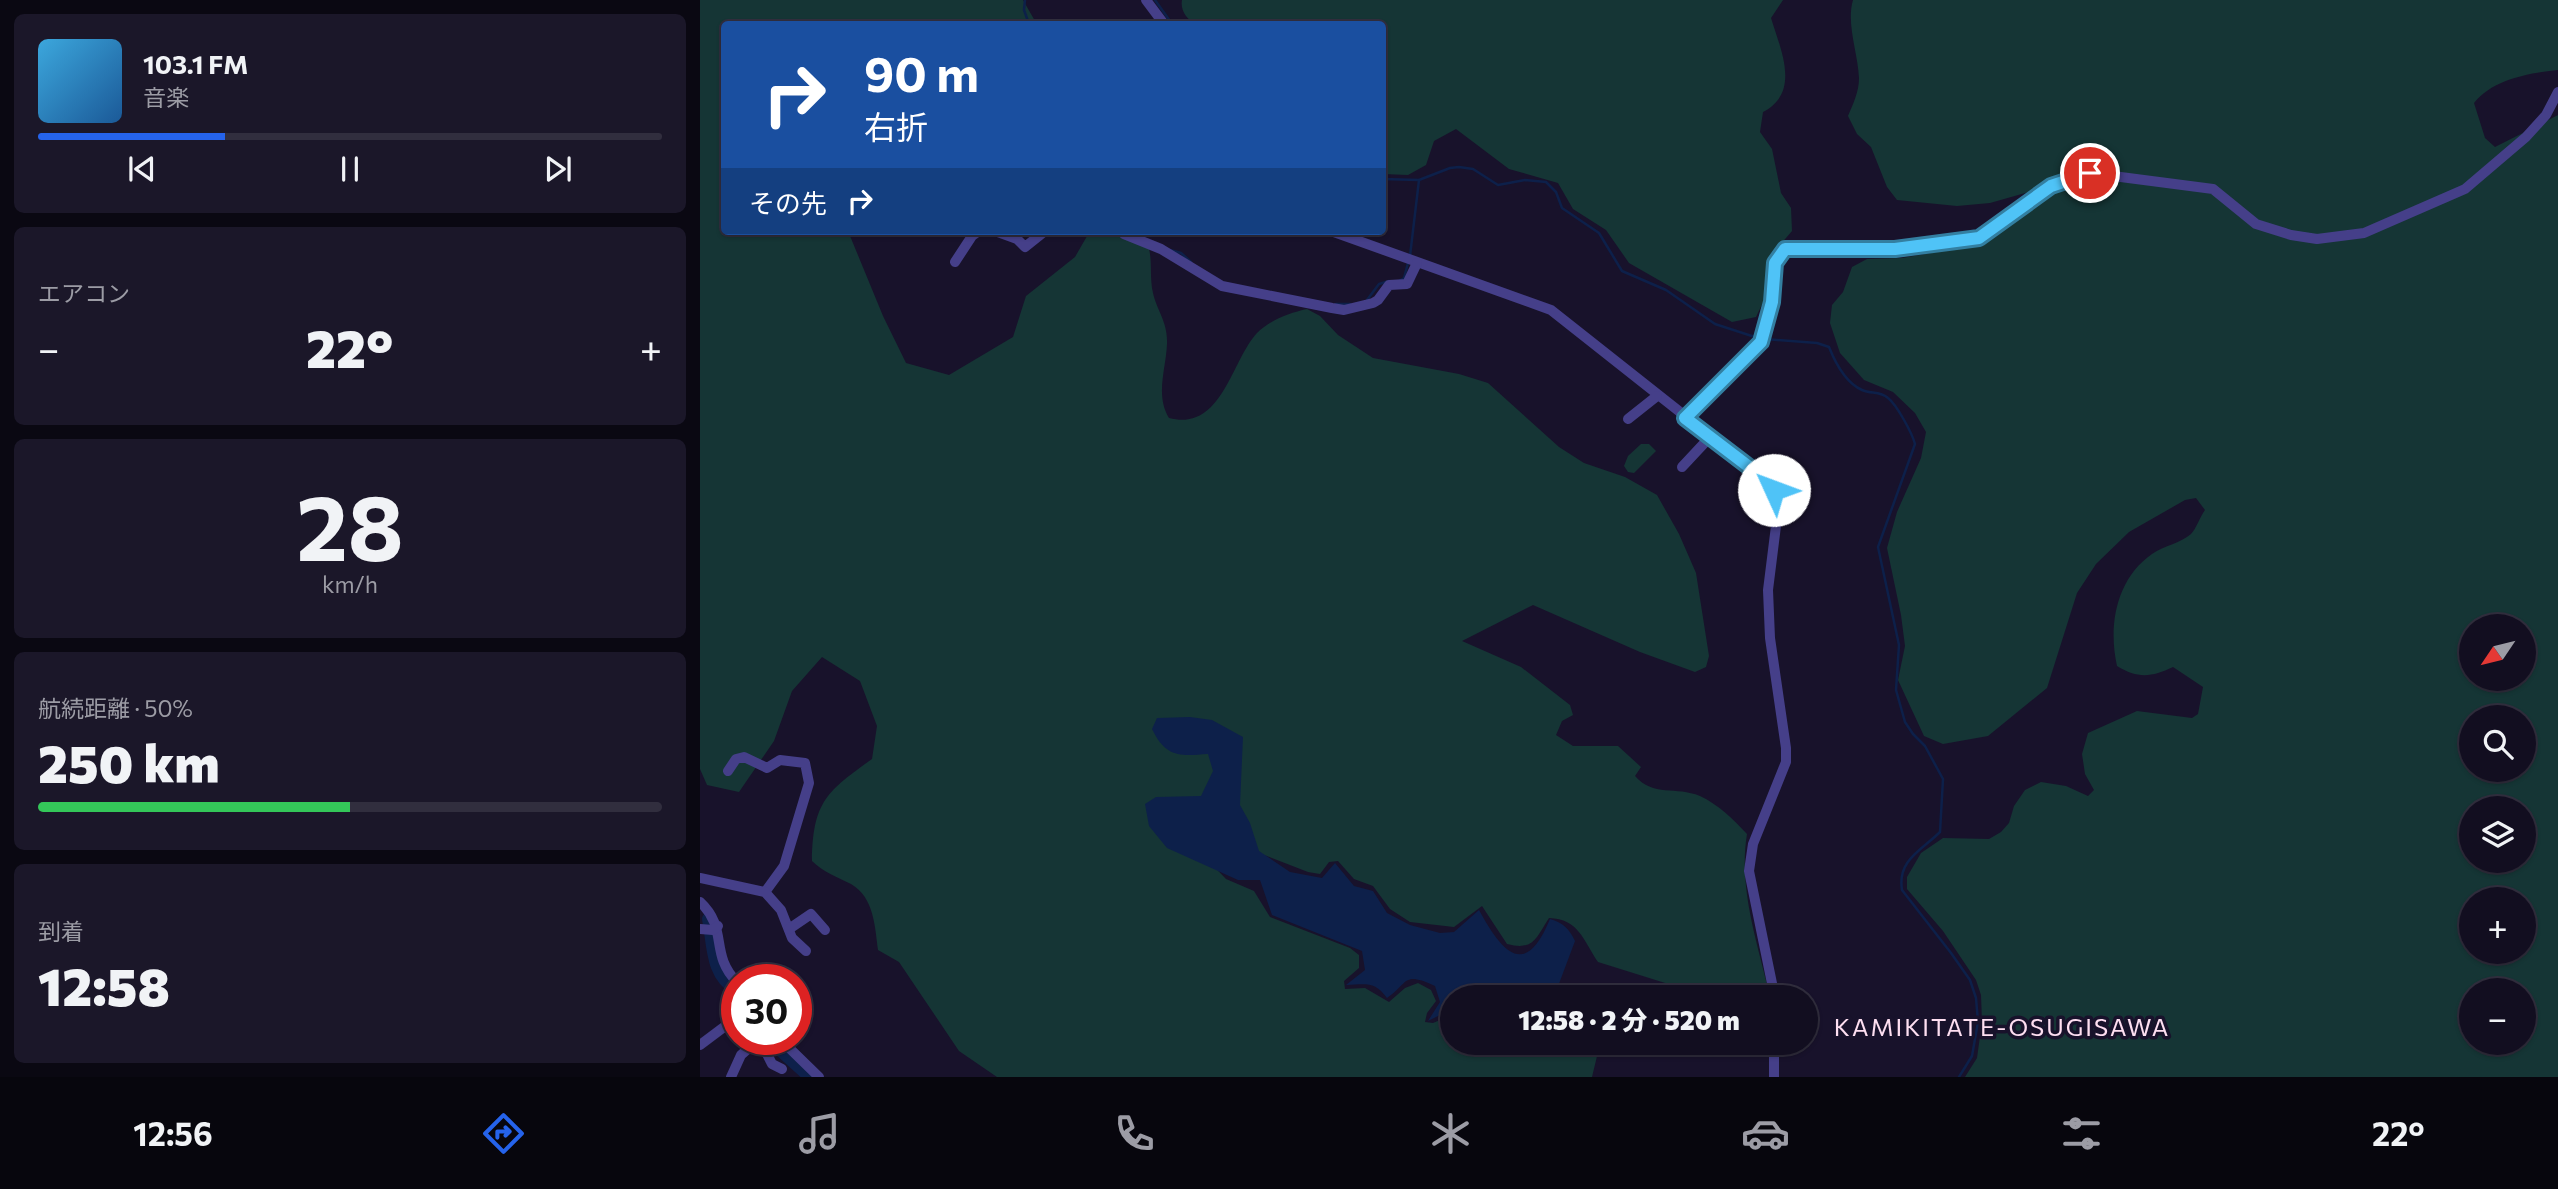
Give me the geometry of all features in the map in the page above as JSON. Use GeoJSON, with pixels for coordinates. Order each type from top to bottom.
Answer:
{"type":"FeatureCollection","features":[{"type":"Feature","properties":{"kind":"street"},"geometry":{"type":"LineString","coordinates":[[1146,0],[1162,21]]}},
{"type":"Feature","properties":{"kind":"street"},"geometry":{"type":"LineString","coordinates":[[1685,418],[1763,338],[1772,302],[1775,263],[1785,249],[1895,249],[1979,238],[2051,186],[2090,173],[2213,189],[2256,224],[2291,234],[2317,239],[2364,233],[2465,189],[2526,137],[2546,115],[2558,92]]}},
{"type":"Feature","properties":{"kind":"street"},"geometry":{"type":"LineString","coordinates":[[955,262],[973,235]]}},
{"type":"Feature","properties":{"kind":"street"},"geometry":{"type":"LineString","coordinates":[[1006,235],[1017,239],[1025,247],[1040,235]]}},
{"type":"Feature","properties":{"kind":"street"},"geometry":{"type":"LineString","coordinates":[[1128,235],[1161,249],[1222,286],[1344,310],[1378,300],[1389,285],[1407,284],[1417,263]]}},
{"type":"Feature","properties":{"kind":"street"},"geometry":{"type":"LineString","coordinates":[[1342,235],[1552,310],[1761,476],[1777,498],[1768,590],[1770,638],[1786,762],[1753,844],[1749,871],[1772,985]]}},
{"type":"Feature","properties":{"kind":"street"},"geometry":{"type":"LineString","coordinates":[[1628,419],[1657,396]]}},
{"type":"Feature","properties":{"kind":"street"},"geometry":{"type":"LineString","coordinates":[[1682,467],[1710,436]]}},
{"type":"Feature","properties":{"kind":"street"},"geometry":{"type":"LineString","coordinates":[[727,771],[736,758],[744,757],[767,768],[780,760],[805,763],[808,771],[809,783],[784,866],[765,892]]}},
{"type":"Feature","properties":{"kind":"street"},"geometry":{"type":"LineString","coordinates":[[700,878],[765,892],[781,910],[792,938],[806,951]]}},
{"type":"Feature","properties":{"kind":"street"},"geometry":{"type":"LineString","coordinates":[[700,902],[713,915],[710,929],[723,964]]}},
{"type":"Feature","properties":{"kind":"street"},"geometry":{"type":"LineString","coordinates":[[789,929],[811,914],[825,930]]}},
{"type":"Feature","properties":{"kind":"street"},"geometry":{"type":"LineString","coordinates":[[700,1045],[721,1029]]}},
{"type":"Feature","properties":{"kind":"street"},"geometry":{"type":"LineString","coordinates":[[731,1077],[741,1055]]}},
{"type":"Feature","properties":{"kind":"street"},"geometry":{"type":"LineString","coordinates":[[767,1055],[772,1064],[782,1069]]}},
{"type":"Feature","properties":{"kind":"street"},"geometry":{"type":"LineString","coordinates":[[796,1055],[819,1077]]}},
{"type":"Feature","properties":{"kind":"street"},"geometry":{"type":"LineString","coordinates":[[1774,1055],[1774,1077]]}},
{"type":"Feature","properties":{"kind":"green space"},"geometry":{"type":"Polygon","coordinates":[[[700,0],[1023,0],[1035,21],[721,21],[721,235],[850,235],[883,316],[906,363],[949,375],[1013,337],[1026,296],[1075,257],[1088,235],[1143,235],[1150,253],[1153,293],[1166,329],[1162,391],[1169,418],[1187,420],[1201,415],[1223,391],[1257,333],[1280,318],[1307,309],[1320,316],[1338,335],[1373,358],[1459,374],[1488,383],[1559,447],[1584,463],[1625,477],[1657,495],[1679,534],[1696,573],[1709,656],[1706,667],[1695,672],[1640,652],[1533,605],[1462,641],[1521,667],[1570,705],[1573,715],[1562,721],[1556,735],[1573,746],[1618,746],[1641,767],[1635,776],[1649,787],[1700,796],[1720,808],[1747,834],[1747,896],[1767,985],[1672,985],[1598,962],[1579,932],[1559,919],[1549,918],[1537,937],[1523,946],[1507,944],[1482,906],[1454,927],[1410,922],[1390,909],[1373,886],[1354,879],[1338,861],[1329,862],[1320,874],[1308,872],[1228,841],[1204,856],[1226,879],[1254,891],[1270,917],[1350,948],[1359,955],[1359,968],[1344,981],[1345,989],[1365,988],[1389,1002],[1405,988],[1418,983],[1431,990],[1436,1001],[1427,1013],[1425,1022],[1440,1020],[1440,1055],[1597,1055],[1592,1077],[997,1077],[959,1051],[899,962],[878,950],[872,913],[859,890],[812,861],[815,825],[825,800],[843,781],[872,759],[877,726],[860,681],[822,657],[792,691],[774,741],[739,792],[707,785],[700,769],[700,0]]]}},
{"type":"Feature","properties":{"kind":"green space"},"geometry":{"type":"Polygon","coordinates":[[[1182,0],[1783,0],[1771,18],[1783,57],[1785,82],[1782,94],[1775,104],[1763,112],[1760,132],[1772,149],[1781,193],[1791,208],[1792,231],[1767,260],[1767,294],[1756,317],[1732,322],[1629,263],[1606,230],[1573,209],[1558,183],[1509,169],[1456,129],[1434,141],[1426,165],[1408,175],[1386,174],[1386,21],[1192,21],[1182,7],[1182,0]]]}},
{"type":"Feature","properties":{"kind":"green space"},"geometry":{"type":"Polygon","coordinates":[[[1853,0],[2558,0],[2558,70],[2524,75],[2502,83],[2491,88],[2474,103],[2485,138],[2495,147],[2558,115],[2558,1077],[1965,1077],[1977,1058],[1982,1022],[1981,995],[1976,980],[1943,931],[1907,889],[1907,877],[1921,853],[1943,838],[1989,839],[2001,832],[2009,823],[2014,806],[2025,790],[2041,782],[2066,786],[2088,796],[2094,790],[2085,774],[2082,754],[2088,733],[2137,711],[2192,718],[2198,714],[2203,687],[2173,667],[2158,673],[2138,675],[2117,666],[2114,635],[2118,604],[2130,576],[2152,554],[2191,534],[2205,510],[2196,498],[2185,500],[2129,532],[2096,564],[2077,593],[2047,688],[1988,736],[1943,744],[1924,736],[1898,680],[1905,646],[1887,548],[1897,512],[1921,458],[1926,432],[1915,413],[1893,392],[1864,380],[1840,353],[1830,323],[1832,305],[1843,292],[1852,267],[1867,259],[1902,258],[1984,244],[2037,204],[2039,189],[1990,203],[1957,206],[1897,200],[1887,187],[1871,147],[1857,134],[1848,116],[1857,93],[1859,78],[1851,19],[1853,0]]]}},
{"type":"Feature","properties":{"kind":"green space"},"geometry":{"type":"Polygon","coordinates":[[[1641,444],[1649,444],[1656,451],[1634,473],[1628,472],[1624,466],[1628,456],[1641,444]]]}},
{"type":"Feature","properties":{"kind":"water"},"geometry":{"type":"Polygon","coordinates":[[[1190,717],[1212,720],[1243,737],[1240,805],[1250,823],[1259,851],[1290,872],[1322,878],[1335,863],[1354,886],[1373,891],[1387,913],[1410,925],[1440,933],[1454,932],[1479,910],[1496,938],[1514,953],[1523,954],[1532,949],[1550,919],[1559,922],[1568,929],[1575,941],[1558,985],[1440,985],[1440,1002],[1435,986],[1417,979],[1407,981],[1387,998],[1374,986],[1346,985],[1365,970],[1362,951],[1272,915],[1260,880],[1238,880],[1167,848],[1149,826],[1145,804],[1156,797],[1201,796],[1213,771],[1208,754],[1182,755],[1168,750],[1152,729],[1157,718],[1190,717]]]}},
{"type":"Feature","properties":{"kind":"water"},"geometry":{"type":"Polygon","coordinates":[[[1440,1002],[1440,1015],[1428,1021],[1440,1002]]]}},
{"type":"Feature","properties":{"kind":"waterway"},"geometry":{"type":"LineString","coordinates":[[1025,0],[1024,10],[1028,21]]}},
{"type":"Feature","properties":{"kind":"waterway"},"geometry":{"type":"LineString","coordinates":[[1155,0],[1170,21]]}},
{"type":"Feature","properties":{"kind":"waterway"},"geometry":{"type":"LineString","coordinates":[[1386,179],[1419,180],[1459,167],[1473,169],[1498,185],[1525,180],[1546,182],[1556,192],[1562,208],[1599,233],[1622,271],[1666,290],[1715,324],[1758,338]]}},
{"type":"Feature","properties":{"kind":"waterway"},"geometry":{"type":"LineString","coordinates":[[1410,256],[1419,180]]}},
{"type":"Feature","properties":{"kind":"waterway"},"geometry":{"type":"LineString","coordinates":[[1170,250],[1181,253],[1191,262]]}},
{"type":"Feature","properties":{"kind":"waterway"},"geometry":{"type":"LineString","coordinates":[[1399,281],[1404,278],[1408,263]]}},
{"type":"Feature","properties":{"kind":"waterway"},"geometry":{"type":"LineString","coordinates":[[1367,300],[1379,284],[1389,281]]}},
{"type":"Feature","properties":{"kind":"waterway"},"geometry":{"type":"LineString","coordinates":[[1336,304],[1350,304]]}},
{"type":"Feature","properties":{"kind":"waterway"},"geometry":{"type":"LineString","coordinates":[[1765,339],[1817,343],[1829,347],[1846,377],[1856,387],[1879,393],[1892,402],[1915,444],[1878,547],[1899,645],[1896,690],[1905,722],[1925,746],[1943,779],[1940,832],[1912,856],[1901,880],[1902,890],[1970,980],[1976,998],[1978,1022],[1972,1056],[1959,1077]]}},
{"type":"Feature","properties":{"kind":"waterway"},"geometry":{"type":"LineString","coordinates":[[709,919],[715,958],[721,974]]}},
{"type":"Feature","properties":{"kind":"waterway"},"geometry":{"type":"LineString","coordinates":[[787,1055],[811,1077]]}},
{"type":"Feature","properties":{"kind":"district","name":"KAMIKITATE-OSUGISAWA"},"geometry":{"type":"Point","coordinates":[2002,1028]}},
{"type":"Feature","properties":{"kind":"route"},"geometry":{"type":"LineString","coordinates":[[1774,490],[1761,476],[1685,418],[1761,342],[1772,302],[1775,263],[1785,249],[1895,249],[1979,238],[2051,186],[2090,173]]}}]}
